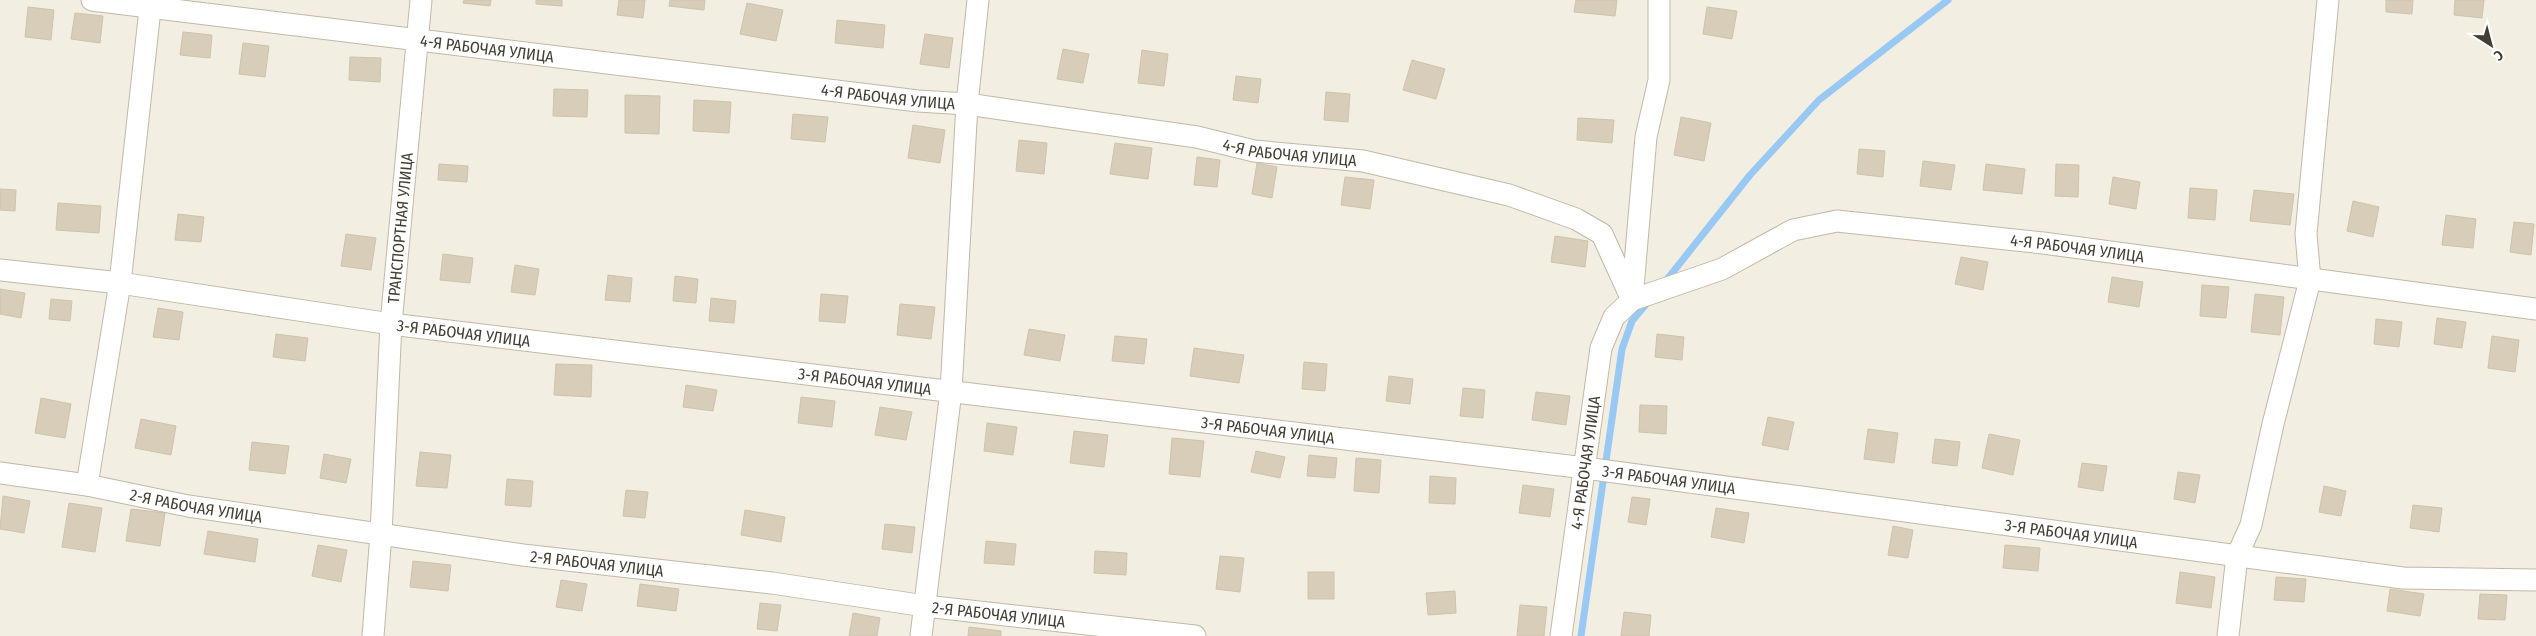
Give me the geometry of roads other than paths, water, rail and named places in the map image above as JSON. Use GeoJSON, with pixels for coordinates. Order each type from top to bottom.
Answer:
{"type":"FeatureCollection","features":[{"type":"Feature","properties":{"kind":"street","name":"4-Я РАБОЧАЯ УЛИЦА"},"geometry":{"type":"LineString","coordinates":[[92,0],[150,4],[908,99],[967,104],[1197,137],[1254,151],[1363,161],[1509,195],[1576,219],[1602,234],[1632,300]]}},
{"type":"Feature","properties":{"kind":"street","name":"ТРАНСПОРТНАЯ УЛИЦА"},"geometry":{"type":"LineString","coordinates":[[373,636],[381,534],[391,324],[422,0]]}},
{"type":"Feature","properties":{"kind":"street"},"geometry":{"type":"LineString","coordinates":[[921,636],[951,391],[967,104],[978,0]]}},
{"type":"Feature","properties":{"kind":"street"},"geometry":{"type":"LineString","coordinates":[[1632,300],[1646,137],[1659,80],[1659,0]]}},
{"type":"Feature","properties":{"kind":"street"},"geometry":{"type":"LineString","coordinates":[[2228,636],[2237,556],[2251,526],[2273,424],[2310,280],[2306,234],[2328,0]]}},
{"type":"Feature","properties":{"kind":"street"},"geometry":{"type":"LineString","coordinates":[[87,485],[120,284],[150,4]]}},
{"type":"Feature","properties":{"kind":"street","name":"4-Я РАБОЧАЯ УЛИЦА"},"geometry":{"type":"LineString","coordinates":[[1562,636],[1600,348],[1614,317],[1632,300],[1722,269],[1793,230],[1837,220],[2043,243],[2536,309]]}},
{"type":"Feature","properties":{"kind":"street","name":"3-Я РАБОЧАЯ УЛИЦА"},"geometry":{"type":"LineString","coordinates":[[0,270],[120,284],[391,324],[1585,468],[2403,578],[2536,580]]}},
{"type":"Feature","properties":{"kind":"street","name":"2-Я РАБОЧАЯ УЛИЦА"},"geometry":{"type":"LineString","coordinates":[[0,473],[87,485],[188,506],[523,555],[772,583],[925,606],[1195,636]]}},
{"type":"Feature","properties":{"kind":"waterway"},"geometry":{"type":"LineString","coordinates":[[1665,282],[1750,175],[1819,100],[1948,0]]}},
{"type":"Feature","properties":{"kind":"waterway"},"geometry":{"type":"LineString","coordinates":[[1581,636],[1622,349],[1632,321],[1648,302]]}}]}
